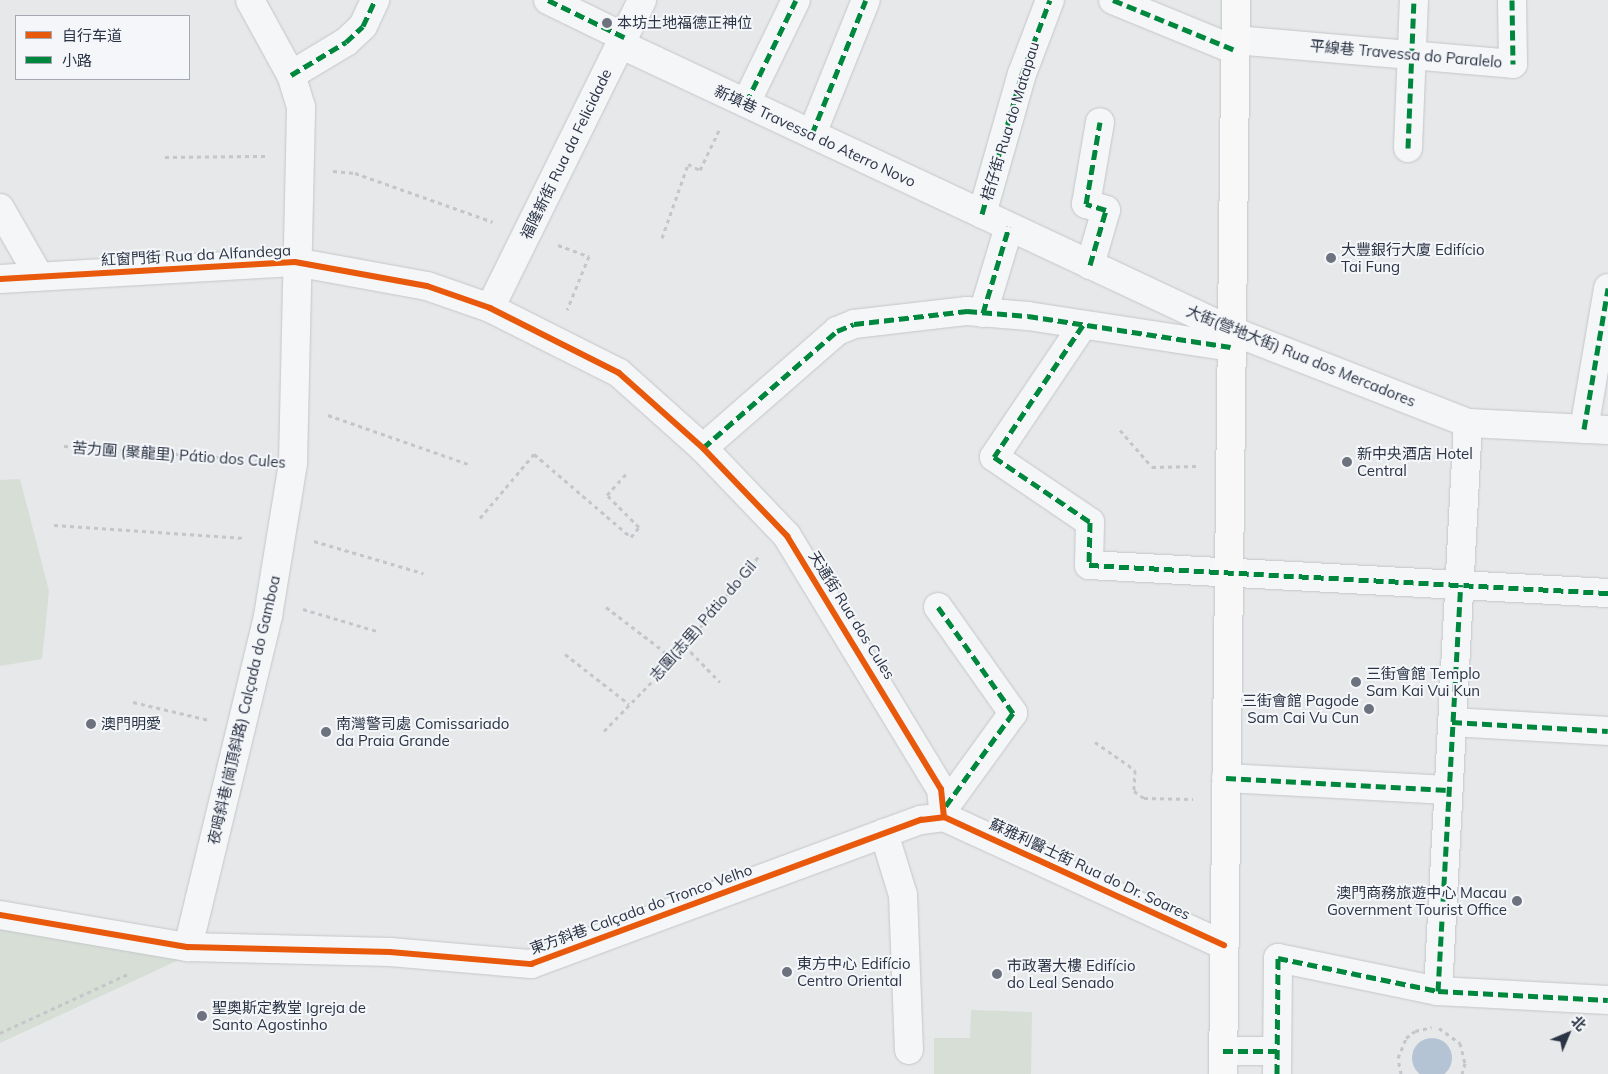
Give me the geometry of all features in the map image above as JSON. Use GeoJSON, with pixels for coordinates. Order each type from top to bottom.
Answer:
{"type":"FeatureCollection","features":[{"type":"Feature","properties":{"kind":"main road"},"geometry":{"type":"LineString","coordinates":[[1223,1062],[1236,0]]}},
{"type":"Feature","properties":{"kind":"street","name":"夜呣斜巷(崗頂斜路) Calçada do Gamboa"},"geometry":{"type":"LineString","coordinates":[[188,947],[271,600],[293,463],[295,262],[301,107],[291,75],[250,0]]}},
{"type":"Feature","properties":{"kind":"street"},"geometry":{"type":"LineString","coordinates":[[291,75],[346,42],[363,26],[375,0]]}},
{"type":"Feature","properties":{"kind":"street","name":"新填巷 Travessa do Aterro Novo"},"geometry":{"type":"LineString","coordinates":[[548,0],[622,41],[740,101],[1009,227]]}},
{"type":"Feature","properties":{"kind":"street","name":"福隆新街 Rua da Felicidade"},"geometry":{"type":"LineString","coordinates":[[490,308],[642,0]]}},
{"type":"Feature","properties":{"kind":"street"},"geometry":{"type":"LineString","coordinates":[[740,101],[796,0]]}},
{"type":"Feature","properties":{"kind":"street"},"geometry":{"type":"LineString","coordinates":[[812,134],[866,0]]}},
{"type":"Feature","properties":{"kind":"street","name":"桔仔街 Rua do Matapau"},"geometry":{"type":"LineString","coordinates":[[982,214],[1022,74],[1050,0]]}},
{"type":"Feature","properties":{"kind":"street","name":"平線巷 Travessa do Paralelo"},"geometry":{"type":"LineString","coordinates":[[1113,0],[1235,45],[1412,55],[1513,64],[1512,0]]}},
{"type":"Feature","properties":{"kind":"street"},"geometry":{"type":"LineString","coordinates":[[1408,148],[1414,0]]}},
{"type":"Feature","properties":{"kind":"street"},"geometry":{"type":"LineString","coordinates":[[1090,265],[1106,210],[1086,204],[1100,122]]}},
{"type":"Feature","properties":{"kind":"street"},"geometry":{"type":"LineString","coordinates":[[0,208],[39,276]]}},
{"type":"Feature","properties":{"kind":"street"},"geometry":{"type":"LineString","coordinates":[[983,313],[1009,227]]}},
{"type":"Feature","properties":{"kind":"street","name":"大街(營地大街) Rua dos Mercadores"},"geometry":{"type":"LineString","coordinates":[[1009,227],[1090,265],[1232,339],[1468,423],[1596,429]]}},
{"type":"Feature","properties":{"kind":"street","name":"紅窗門街 Rua da Alfandega"},"geometry":{"type":"LineString","coordinates":[[0,279],[295,262],[426,286],[490,308],[556,339],[620,373],[703,448]]}},
{"type":"Feature","properties":{"kind":"street"},"geometry":{"type":"LineString","coordinates":[[1596,429],[1608,288]]}},
{"type":"Feature","properties":{"kind":"street","name":"大街(營地大街) Rua dos Mercadores"},"geometry":{"type":"LineString","coordinates":[[703,448],[837,331],[854,324],[967,311],[1232,339]]}},
{"type":"Feature","properties":{"kind":"street"},"geometry":{"type":"LineString","coordinates":[[1083,324],[994,457],[1090,522],[1089,565],[1608,592]]}},
{"type":"Feature","properties":{"kind":"street"},"geometry":{"type":"LineString","coordinates":[[1438,991],[1461,585],[1468,423]]}},
{"type":"Feature","properties":{"kind":"street","name":"天通街 Rua dos Cules"},"geometry":{"type":"LineString","coordinates":[[703,448],[788,536],[936,780],[944,812]]}},
{"type":"Feature","properties":{"kind":"street"},"geometry":{"type":"LineString","coordinates":[[938,607],[1013,713],[944,812]]}},
{"type":"Feature","properties":{"kind":"street"},"geometry":{"type":"LineString","coordinates":[[1452,722],[1608,731]]}},
{"type":"Feature","properties":{"kind":"street"},"geometry":{"type":"LineString","coordinates":[[1226,789],[1448,790]]}},
{"type":"Feature","properties":{"kind":"street","name":"東方斜巷 Calçada do Tronco Velho"},"geometry":{"type":"LineString","coordinates":[[0,916],[188,947],[390,952],[531,964],[944,812]]}},
{"type":"Feature","properties":{"kind":"street","name":"蘇雅利醫士街 Rua do Dr. Soares"},"geometry":{"type":"LineString","coordinates":[[944,812],[1224,945]]}},
{"type":"Feature","properties":{"kind":"street"},"geometry":{"type":"LineString","coordinates":[[884,833],[902,895],[909,1050]]}},
{"type":"Feature","properties":{"kind":"street"},"geometry":{"type":"LineString","coordinates":[[1223,1062],[1277,1063],[1278,958],[1438,991],[1608,1000]]}},
{"type":"Feature","properties":{"kind":"path"},"geometry":{"type":"LineString","coordinates":[[662,238],[688,164],[700,170],[740,101]]}},
{"type":"Feature","properties":{"kind":"path"},"geometry":{"type":"LineString","coordinates":[[165,157],[283,156],[284,169],[299,169]]}},
{"type":"Feature","properties":{"kind":"path"},"geometry":{"type":"LineString","coordinates":[[355,173],[589,256],[556,339]]}},
{"type":"Feature","properties":{"kind":"path"},"geometry":{"type":"LineString","coordinates":[[294,403],[468,464]]}},
{"type":"Feature","properties":{"kind":"path"},"geometry":{"type":"LineString","coordinates":[[1120,430],[1152,467],[1230,465]]}},
{"type":"Feature","properties":{"kind":"path"},"geometry":{"type":"LineString","coordinates":[[480,518],[534,454],[632,537],[639,528],[607,495],[626,474]]}},
{"type":"Feature","properties":{"kind":"path"},"geometry":{"type":"LineString","coordinates":[[54,525],[281,536],[424,573]]}},
{"type":"Feature","properties":{"kind":"path"},"geometry":{"type":"LineString","coordinates":[[271,600],[380,632]]}},
{"type":"Feature","properties":{"kind":"path"},"geometry":{"type":"LineString","coordinates":[[606,607],[674,660]]}},
{"type":"Feature","properties":{"kind":"path"},"geometry":{"type":"LineString","coordinates":[[685,646],[720,682]]}},
{"type":"Feature","properties":{"kind":"path"},"geometry":{"type":"LineString","coordinates":[[565,654],[629,704]]}},
{"type":"Feature","properties":{"kind":"path"},"geometry":{"type":"LineString","coordinates":[[133,702],[241,727]]}},
{"type":"Feature","properties":{"kind":"path"},"geometry":{"type":"LineString","coordinates":[[1095,742],[1135,770],[1134,791],[1144,798],[1226,789]]}},
{"type":"Feature","properties":{"kind":"path"},"geometry":{"type":"LineString","coordinates":[[0,1033],[134,971]]}},
{"type":"Feature","properties":{"kind":"path"},"geometry":{"type":"LineString","coordinates":[[1401,1074],[1398,1058],[1406,1038],[1424,1028],[1435,1027],[1445,1030],[1460,1043],[1465,1063],[1462,1074]]}},
{"type":"Feature","properties":{"kind":"shaded area"},"geometry":{"type":"Polygon","coordinates":[[[20,479],[49,591],[42,659],[0,666],[0,480],[20,479]]]}},
{"type":"Feature","properties":{"kind":"shaded area"},"geometry":{"type":"Polygon","coordinates":[[[0,928],[183,958],[0,1043],[0,928]]]}},
{"type":"Feature","properties":{"kind":"shaded area"},"geometry":{"type":"Polygon","coordinates":[[[971,1010],[1032,1012],[1031,1074],[934,1074],[934,1038],[970,1038],[971,1010]]]}},
{"type":"Feature","properties":{"kind":"water"},"geometry":{"type":"Polygon","coordinates":[[[1432,1038],[1446,1044],[1451,1054],[1450,1066],[1442,1075],[1422,1075],[1414,1066],[1412,1058],[1418,1044],[1432,1038]]]}},
{"type":"Feature","properties":{"kind":"marked path"},"geometry":{"type":"LineString","coordinates":[[291,75],[346,42],[363,26],[375,0]]}},
{"type":"Feature","properties":{"kind":"marked path"},"geometry":{"type":"LineString","coordinates":[[548,0],[624,37]]}},
{"type":"Feature","properties":{"kind":"marked path"},"geometry":{"type":"LineString","coordinates":[[746,103],[796,0]]}},
{"type":"Feature","properties":{"kind":"marked path"},"geometry":{"type":"LineString","coordinates":[[812,134],[866,0]]}},
{"type":"Feature","properties":{"kind":"marked path"},"geometry":{"type":"LineString","coordinates":[[982,214],[1022,74],[1050,0]]}},
{"type":"Feature","properties":{"kind":"marked path"},"geometry":{"type":"LineString","coordinates":[[1113,0],[1235,50]]}},
{"type":"Feature","properties":{"kind":"marked path"},"geometry":{"type":"LineString","coordinates":[[1408,148],[1414,0]]}},
{"type":"Feature","properties":{"kind":"marked path"},"geometry":{"type":"LineString","coordinates":[[1512,0],[1513,64]]}},
{"type":"Feature","properties":{"kind":"marked path"},"geometry":{"type":"LineString","coordinates":[[1090,265],[1106,210],[1086,204],[1100,122]]}},
{"type":"Feature","properties":{"kind":"marked path"},"geometry":{"type":"LineString","coordinates":[[983,313],[1009,227]]}},
{"type":"Feature","properties":{"kind":"marked path"},"geometry":{"type":"LineString","coordinates":[[1584,429],[1608,288]]}},
{"type":"Feature","properties":{"kind":"marked path"},"geometry":{"type":"LineString","coordinates":[[703,448],[837,331],[854,324],[967,311],[1028,316],[1231,347]]}},
{"type":"Feature","properties":{"kind":"marked path"},"geometry":{"type":"LineString","coordinates":[[1083,325],[994,457],[1090,522],[1089,565],[1608,593]]}},
{"type":"Feature","properties":{"kind":"marked path"},"geometry":{"type":"LineString","coordinates":[[1438,991],[1461,585]]}},
{"type":"Feature","properties":{"kind":"marked path"},"geometry":{"type":"LineString","coordinates":[[938,607],[1013,713],[945,807]]}},
{"type":"Feature","properties":{"kind":"marked path"},"geometry":{"type":"LineString","coordinates":[[1452,722],[1608,731]]}},
{"type":"Feature","properties":{"kind":"marked path"},"geometry":{"type":"LineString","coordinates":[[1226,778],[1448,790]]}},
{"type":"Feature","properties":{"kind":"marked path"},"geometry":{"type":"LineString","coordinates":[[1277,1074],[1278,958],[1438,991],[1608,1000]]}},
{"type":"Feature","properties":{"kind":"marked path"},"geometry":{"type":"LineString","coordinates":[[1223,1051],[1277,1051]]}},
{"type":"Feature","properties":{"kind":"cycle path"},"geometry":{"type":"LineString","coordinates":[[0,279],[295,262],[427,286],[490,308],[619,373],[703,448],[787,536],[941,789],[944,817]]}},
{"type":"Feature","properties":{"kind":"cycle path"},"geometry":{"type":"LineString","coordinates":[[0,915],[188,947],[390,952],[531,964],[921,820],[944,817],[1224,945]]}},
{"type":"Feature","properties":{"kind":"place","name":"本坊土地福德正神位"},"geometry":{"type":"Point","coordinates":[607,23]}},
{"type":"Feature","properties":{"kind":"place","name":"大豐銀行大廈 Edifício Tai Fung"},"geometry":{"type":"Point","coordinates":[1331,258]}},
{"type":"Feature","properties":{"kind":"place","name":"新中央酒店 Hotel Central"},"geometry":{"type":"Point","coordinates":[1347,462]}},
{"type":"Feature","properties":{"kind":"place","name":"三街會館 Templo Sam Kai Vui Kun"},"geometry":{"type":"Point","coordinates":[1356,682]}},
{"type":"Feature","properties":{"kind":"place","name":"三街會館 Pagode Sam Cai Vu Cun"},"geometry":{"type":"Point","coordinates":[1369,709]}},
{"type":"Feature","properties":{"kind":"place","name":"澳門明愛"},"geometry":{"type":"Point","coordinates":[91,724]}},
{"type":"Feature","properties":{"kind":"place","name":"南灣警司處 Comissariado da Praia Grande"},"geometry":{"type":"Point","coordinates":[326,732]}},
{"type":"Feature","properties":{"kind":"place","name":"澳門商務旅遊中心 Macau Government Tourist Office"},"geometry":{"type":"Point","coordinates":[1517,901]}},
{"type":"Feature","properties":{"kind":"place","name":"東方中心 Edifício Centro Oriental"},"geometry":{"type":"Point","coordinates":[787,972]}},
{"type":"Feature","properties":{"kind":"place","name":"市政署大樓 Edifício do Leal Senado"},"geometry":{"type":"Point","coordinates":[997,974]}},
{"type":"Feature","properties":{"kind":"place","name":"聖奧斯定教堂 Igreja de Santo Agostinho"},"geometry":{"type":"Point","coordinates":[202,1016]}}]}
